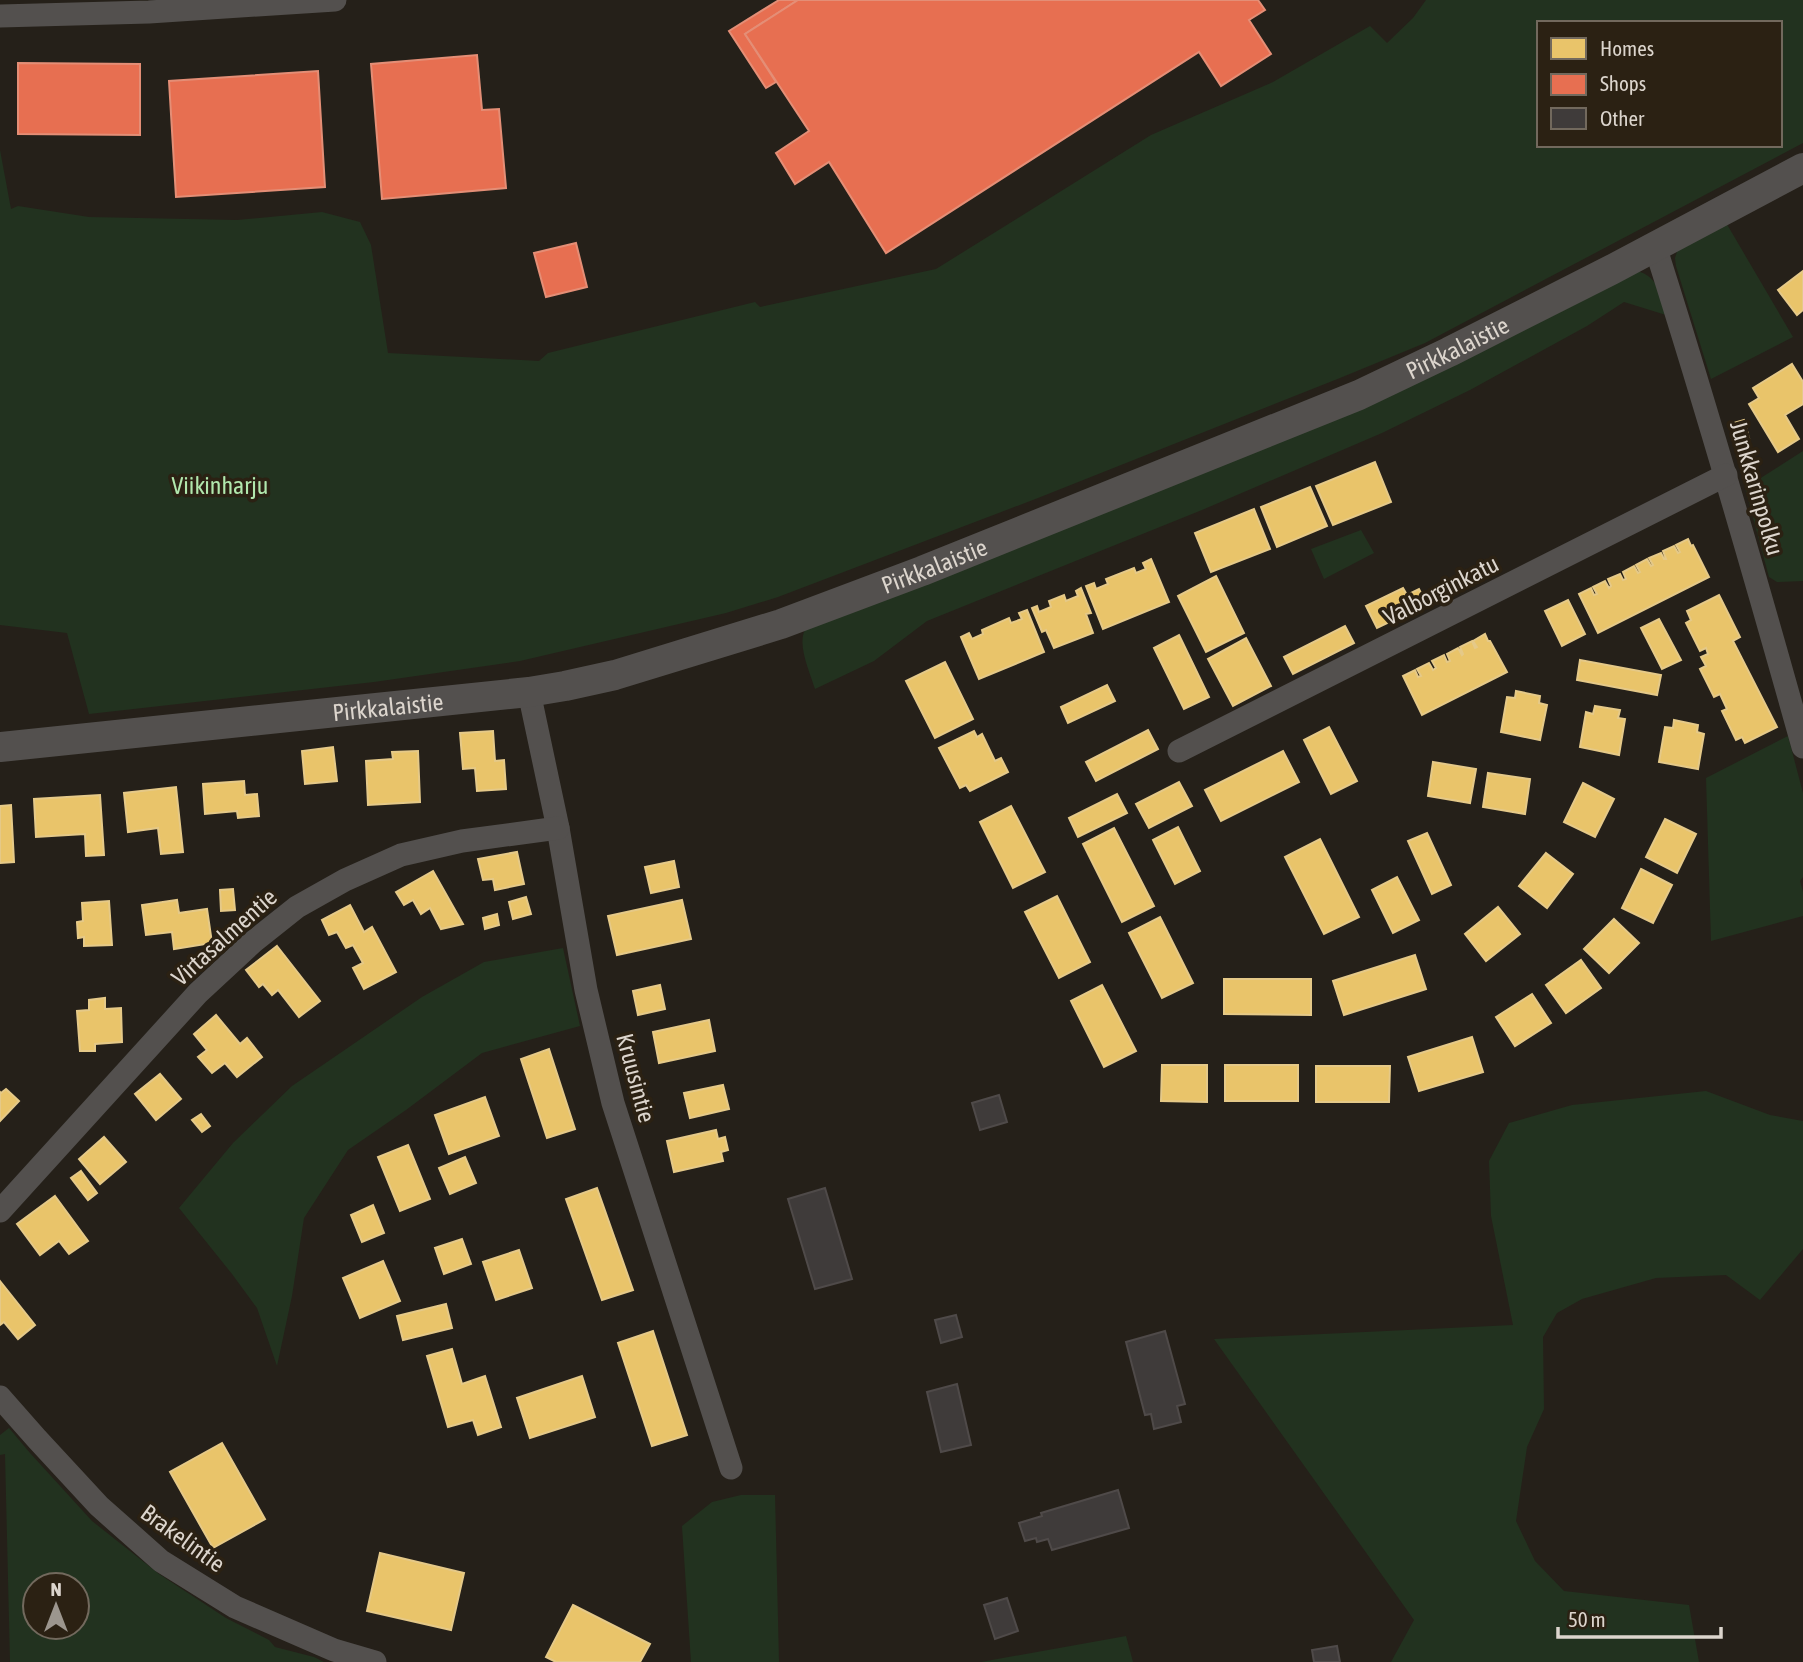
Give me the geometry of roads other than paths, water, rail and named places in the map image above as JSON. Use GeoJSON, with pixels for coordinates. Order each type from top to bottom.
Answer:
{"type":"FeatureCollection","features":[{"type":"Feature","properties":{"kind":"street"},"geometry":{"type":"LineString","coordinates":[[0,16],[149,12],[335,0]]}},
{"type":"Feature","properties":{"kind":"street","name":"Pirkkalaistie"},"geometry":{"type":"LineString","coordinates":[[0,747],[565,687],[615,675],[781,624],[922,571],[1359,396],[1611,270],[1803,168]]}},
{"type":"Feature","properties":{"kind":"street","name":"Junkkarinpolku"},"geometry":{"type":"LineString","coordinates":[[1656,246],[1726,475],[1803,747]]}},
{"type":"Feature","properties":{"kind":"street","name":"Valborginkatu"},"geometry":{"type":"LineString","coordinates":[[1179,751],[1726,475]]}},
{"type":"Feature","properties":{"kind":"street","name":"Kruusintie"},"geometry":{"type":"LineString","coordinates":[[529,692],[558,828],[586,990],[613,1103],[732,1468]]}},
{"type":"Feature","properties":{"kind":"street","name":"Virtasalmentie"},"geometry":{"type":"LineString","coordinates":[[0,1211],[198,993],[253,942],[297,907],[345,880],[401,856],[462,841],[558,828]]}},
{"type":"Feature","properties":{"kind":"street","name":"Brakelintie"},"geometry":{"type":"LineString","coordinates":[[0,1397],[99,1506],[161,1561],[235,1606],[334,1650],[375,1662]]}},
{"type":"Feature","properties":{"kind":"park label","name":"Viikinharju"},"geometry":{"type":"Point","coordinates":[220,485]}}]}
